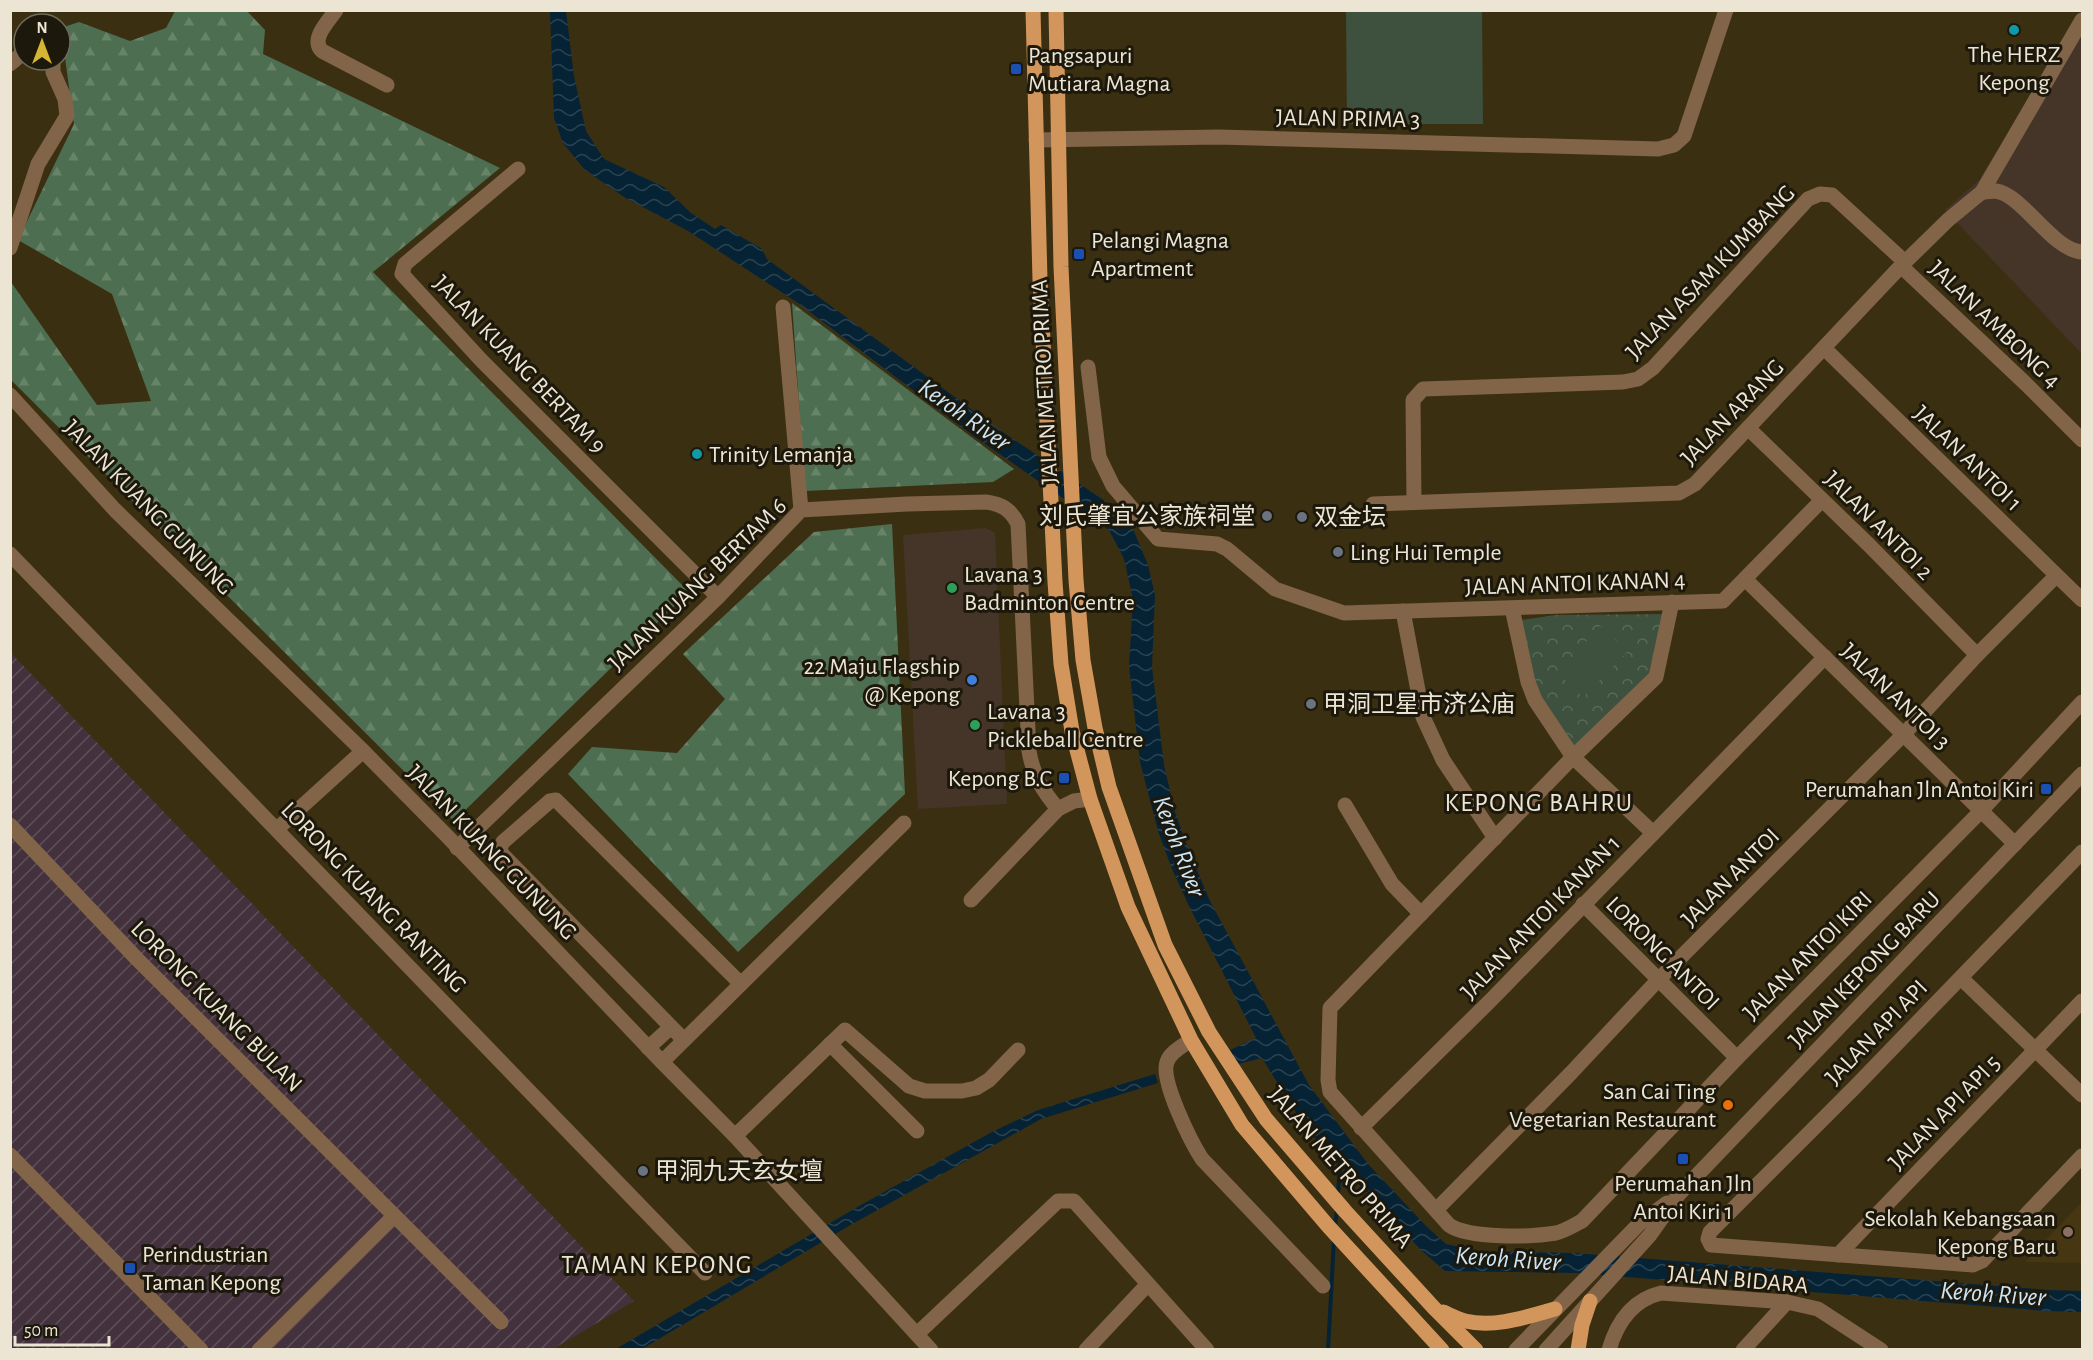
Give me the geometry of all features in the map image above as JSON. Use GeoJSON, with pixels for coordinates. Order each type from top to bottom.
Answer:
{"type":"FeatureCollection","features":[{"type":"Feature","properties":{"kind":"main road","name":"JALAN METRO PRIMA"},"geometry":{"type":"LineString","coordinates":[[1033,10],[1044,389],[1055,582],[1065,686],[1072,730],[1090,799],[1128,907],[1191,1040],[1242,1125],[1328,1226],[1442,1350]]}},
{"type":"Feature","properties":{"kind":"main road","name":"JALAN METRO PRIMA"},"geometry":{"type":"LineString","coordinates":[[1056,10],[1061,267],[1076,580],[1083,660],[1095,728],[1109,787],[1165,945],[1209,1032],[1266,1119],[1345,1211],[1476,1350]]}},
{"type":"Feature","properties":{"kind":"main road"},"geometry":{"type":"LineString","coordinates":[[1578,1350],[1582,1326],[1592,1299]]}},
{"type":"Feature","properties":{"kind":"main road"},"geometry":{"type":"LineString","coordinates":[[1434,1308],[1464,1321],[1484,1323],[1515,1320],[1555,1309]]}},
{"type":"Feature","properties":{"kind":"main road"},"geometry":{"type":"LineString","coordinates":[[1409,1315],[1427,1350]]}},
{"type":"Feature","properties":{"kind":"street"},"geometry":{"type":"LineString","coordinates":[[336,10],[317,39],[317,46],[322,51],[387,85]]}},
{"type":"Feature","properties":{"kind":"street","name":"JALAN PRIMA 3"},"geometry":{"type":"LineString","coordinates":[[1036,140],[1219,137],[1658,149],[1674,145],[1684,136],[1726,10]]}},
{"type":"Feature","properties":{"kind":"street"},"geometry":{"type":"LineString","coordinates":[[1982,192],[2082,20]]}},
{"type":"Feature","properties":{"kind":"street"},"geometry":{"type":"LineString","coordinates":[[10,248],[38,164],[67,116],[65,99],[53,72]]}},
{"type":"Feature","properties":{"kind":"street","name":"JALAN KUANG BERTAM 9"},"geometry":{"type":"LineString","coordinates":[[518,169],[405,264],[402,274],[481,360],[718,597]]}},
{"type":"Feature","properties":{"kind":"street"},"geometry":{"type":"LineString","coordinates":[[1982,192],[1997,191],[2008,196],[2059,241],[2073,251],[2082,252]]}},
{"type":"Feature","properties":{"kind":"street","name":"JALAN ARANG"},"geometry":{"type":"LineString","coordinates":[[1373,504],[1679,493],[1695,484],[1903,264],[1948,220],[1982,192]]}},
{"type":"Feature","properties":{"kind":"street","name":"JALAN ASAM KUMBANG"},"geometry":{"type":"LineString","coordinates":[[1414,502],[1413,400],[1417,393],[1423,389],[1623,382],[1638,378],[1653,368],[1808,199],[1820,194],[1832,195],[1903,264]]}},
{"type":"Feature","properties":{"kind":"street","name":"JALAN AMBONG 4"},"geometry":{"type":"LineString","coordinates":[[1903,264],[2082,440]]}},
{"type":"Feature","properties":{"kind":"street"},"geometry":{"type":"LineString","coordinates":[[783,307],[801,510]]}},
{"type":"Feature","properties":{"kind":"street","name":"JALAN ANTOI 1"},"geometry":{"type":"LineString","coordinates":[[1824,348],[2082,600]]}},
{"type":"Feature","properties":{"kind":"street","name":"JALAN ANTOI KANAN 4"},"geometry":{"type":"LineString","coordinates":[[1088,367],[1099,457],[1113,486],[1158,539],[1217,544],[1227,549],[1275,589],[1289,596],[1344,614],[1723,601],[1822,500]]}},
{"type":"Feature","properties":{"kind":"street","name":"JALAN KUANG GUNUNG"},"geometry":{"type":"LineString","coordinates":[[10,395],[115,510],[363,751],[735,1136],[931,1350]]}},
{"type":"Feature","properties":{"kind":"street","name":"JALAN ANTOI 2"},"geometry":{"type":"LineString","coordinates":[[1748,428],[1869,545],[1977,655]]}},
{"type":"Feature","properties":{"kind":"street","name":"JALAN KUANG BERTAM 6"},"geometry":{"type":"LineString","coordinates":[[457,848],[718,597],[801,510],[895,504],[986,502],[1007,508],[1018,524],[1029,751],[1035,778],[1058,809]]}},
{"type":"Feature","properties":{"kind":"street","name":"LORONG KUANG RANTING"},"geometry":{"type":"LineString","coordinates":[[10,554],[705,1273]]}},
{"type":"Feature","properties":{"kind":"street","name":"JALAN ANTOI"},"geometry":{"type":"LineString","coordinates":[[1436,1210],[1571,1073],[1658,980],[1903,735],[1977,655],[2056,576]]}},
{"type":"Feature","properties":{"kind":"street","name":"JALAN ANTOI 3"},"geometry":{"type":"LineString","coordinates":[[1744,579],[2015,844]]}},
{"type":"Feature","properties":{"kind":"street"},"geometry":{"type":"LineString","coordinates":[[1436,1210],[1330,1092],[1328,1080],[1330,1008],[1573,757],[1656,677],[1672,602]]}},
{"type":"Feature","properties":{"kind":"street"},"geometry":{"type":"LineString","coordinates":[[1512,608],[1528,682],[1535,700],[1573,757],[1653,833]]}},
{"type":"Feature","properties":{"kind":"street"},"geometry":{"type":"LineString","coordinates":[[1403,611],[1424,717],[1443,760],[1495,838]]}},
{"type":"Feature","properties":{"kind":"street","name":"JALAN ANTOI KANAN 1"},"geometry":{"type":"LineString","coordinates":[[1361,1128],[1825,657]]}},
{"type":"Feature","properties":{"kind":"street","name":"JALAN ANTOI KIRI"},"geometry":{"type":"LineString","coordinates":[[1436,1210],[1455,1230],[1489,1235],[1558,1232],[1582,1221],[1737,1058],[1981,811],[2082,702]]}},
{"type":"Feature","properties":{"kind":"street"},"geometry":{"type":"LineString","coordinates":[[277,829],[363,751]]}},
{"type":"Feature","properties":{"kind":"street","name":"JALAN KEPONG BARU"},"geometry":{"type":"LineString","coordinates":[[1546,1350],[1650,1235],[1679,1194],[2082,774]]}},
{"type":"Feature","properties":{"kind":"street"},"geometry":{"type":"LineString","coordinates":[[971,900],[1058,809],[1074,801],[1090,799]]}},
{"type":"Feature","properties":{"kind":"street"},"geometry":{"type":"LineString","coordinates":[[684,1040],[502,854],[500,848],[503,842],[550,801],[556,800],[741,984]]}},
{"type":"Feature","properties":{"kind":"street"},"geometry":{"type":"LineString","coordinates":[[1345,805],[1392,884],[1421,914]]}},
{"type":"Feature","properties":{"kind":"street"},"geometry":{"type":"LineString","coordinates":[[662,1062],[904,823]]}},
{"type":"Feature","properties":{"kind":"street","name":"LORONG KUANG BULAN"},"geometry":{"type":"LineString","coordinates":[[10,825],[138,960],[501,1322]]}},
{"type":"Feature","properties":{"kind":"street","name":"JALAN API API"},"geometry":{"type":"LineString","coordinates":[[1838,1255],[1711,1245],[1708,1239],[1710,1232],[2082,852]]}},
{"type":"Feature","properties":{"kind":"street","name":"LORONG ANTOI"},"geometry":{"type":"LineString","coordinates":[[1583,904],[1737,1058]]}},
{"type":"Feature","properties":{"kind":"street"},"geometry":{"type":"LineString","coordinates":[[1961,978],[2082,1095]]}},
{"type":"Feature","properties":{"kind":"street","name":"JALAN API API 5"},"geometry":{"type":"LineString","coordinates":[[1838,1255],[2082,1001]]}},
{"type":"Feature","properties":{"kind":"street"},"geometry":{"type":"LineString","coordinates":[[648,1048],[671,1027]]}},
{"type":"Feature","properties":{"kind":"street"},"geometry":{"type":"LineString","coordinates":[[735,1136],[845,1030],[909,1086],[925,1091],[962,1091],[976,1088],[989,1080],[1018,1050]]}},
{"type":"Feature","properties":{"kind":"street"},"geometry":{"type":"LineString","coordinates":[[1191,1040],[1172,1053],[1165,1070],[1191,1143],[1202,1159],[1323,1286]]}},
{"type":"Feature","properties":{"kind":"street"},"geometry":{"type":"LineString","coordinates":[[830,1044],[917,1131]]}},
{"type":"Feature","properties":{"kind":"street"},"geometry":{"type":"LineString","coordinates":[[10,1155],[201,1350]]}},
{"type":"Feature","properties":{"kind":"street"},"geometry":{"type":"LineString","coordinates":[[1838,1255],[1973,1265],[1982,1261],[2082,1156]]}},
{"type":"Feature","properties":{"kind":"street","name":"JALAN KEPONG BARU"},"geometry":{"type":"LineString","coordinates":[[1516,1350],[1639,1224],[1679,1194]]}},
{"type":"Feature","properties":{"kind":"street"},"geometry":{"type":"LineString","coordinates":[[917,1334],[1058,1201],[1074,1201],[1207,1350]]}},
{"type":"Feature","properties":{"kind":"street"},"geometry":{"type":"LineString","coordinates":[[259,1350],[394,1216]]}},
{"type":"Feature","properties":{"kind":"street"},"geometry":{"type":"LineString","coordinates":[[1086,1350],[1147,1284]]}},
{"type":"Feature","properties":{"kind":"street","name":"JALAN BIDARA"},"geometry":{"type":"LineString","coordinates":[[1609,1350],[1615,1330],[1624,1317],[1646,1297],[1661,1293],[1787,1302],[1818,1309],[1881,1350]]}},
{"type":"Feature","properties":{"kind":"street"},"geometry":{"type":"LineString","coordinates":[[1743,1350],[1787,1302]]}},
{"type":"Feature","properties":{"kind":"shaded area"},"geometry":{"type":"Polygon","coordinates":[[[2082,12],[2082,354],[1945,210],[1979,180],[2082,12]]]}},
{"type":"Feature","properties":{"kind":"shaded area"},"geometry":{"type":"Polygon","coordinates":[[[985,528],[995,533],[1007,804],[918,809],[903,535],[985,528]]]}},
{"type":"Feature","properties":{"kind":"shaded area"},"geometry":{"type":"Polygon","coordinates":[[[10,652],[634,1301],[553,1349],[11,1349],[10,652]]]}},
{"type":"Feature","properties":{"kind":"shaded area","name":"Sekolah Kebangsaan Kepong Baru"},"geometry":{"type":"Polygon","coordinates":[[[2082,1202],[2082,1263],[2025,1262],[2082,1202]]]}},
{"type":"Feature","properties":{"kind":"green space"},"geometry":{"type":"Polygon","coordinates":[[[175,11],[247,11],[265,30],[263,54],[500,168],[373,272],[689,592],[454,821],[11,380],[11,282],[97,405],[151,401],[112,294],[18,240],[74,124],[67,72],[72,72],[72,24],[79,22],[130,41],[166,28],[175,11]]]}},
{"type":"Feature","properties":{"kind":"green space"},"geometry":{"type":"Polygon","coordinates":[[[1346,11],[1482,11],[1483,124],[1347,124],[1346,11]]]}},
{"type":"Feature","properties":{"kind":"green space"},"geometry":{"type":"Polygon","coordinates":[[[792,303],[1014,469],[993,482],[805,491],[792,303]]]}},
{"type":"Feature","properties":{"kind":"green space"},"geometry":{"type":"Polygon","coordinates":[[[892,524],[905,794],[738,952],[568,774],[592,747],[677,753],[725,699],[683,654],[814,532],[892,524]]]}},
{"type":"Feature","properties":{"kind":"green space"},"geometry":{"type":"Polygon","coordinates":[[[1670,614],[1656,677],[1573,757],[1535,700],[1515,621],[1555,615],[1670,614]]]}},
{"type":"Feature","properties":{"kind":"green space"},"geometry":{"type":"Polygon","coordinates":[[[1600,626],[1628,651],[1583,697],[1558,673],[1600,626]]]}},
{"type":"Feature","properties":{"kind":"water","name":"Keroh River"},"geometry":{"type":"Polygon","coordinates":[[[550,11],[566,11],[574,76],[586,131],[604,159],[664,187],[691,213],[715,229],[721,225],[762,249],[767,259],[997,428],[1121,512],[1133,529],[1148,565],[1155,595],[1152,667],[1164,765],[1175,812],[1210,901],[1309,1085],[1368,1164],[1446,1244],[1479,1251],[1574,1253],[2082,1291],[2082,1312],[2045,1311],[1577,1273],[1445,1271],[1422,1251],[1306,1129],[1262,1058],[1238,1064],[1230,1050],[1256,1038],[1188,904],[1158,831],[1140,762],[1129,666],[1133,599],[1124,559],[1109,530],[975,437],[798,303],[688,231],[624,197],[585,170],[563,143],[554,118],[550,11]]]}},
{"type":"Feature","properties":{"kind":"water"},"geometry":{"type":"Polygon","coordinates":[[[1155,1074],[1158,1083],[1041,1119],[847,1227],[642,1349],[614,1350],[859,1206],[990,1133],[1038,1110],[1155,1074]]]}},
{"type":"Feature","properties":{"kind":"waterway"},"geometry":{"type":"LineString","coordinates":[[1338,1196],[1340,1162]]}},
{"type":"Feature","properties":{"kind":"waterway"},"geometry":{"type":"LineString","coordinates":[[1335,1226],[1337,1210]]}},
{"type":"Feature","properties":{"kind":"waterway"},"geometry":{"type":"LineString","coordinates":[[1328,1350],[1334,1239]]}},
{"type":"Feature","properties":{"kind":"place","name":"The HERZ Kepong"},"geometry":{"type":"Point","coordinates":[2014,30]}},
{"type":"Feature","properties":{"kind":"place","name":"Pangsapuri Mutiara Magna"},"geometry":{"type":"Point","coordinates":[1016,69]}},
{"type":"Feature","properties":{"kind":"place","name":"Pelangi Magna Apartment"},"geometry":{"type":"Point","coordinates":[1079,254]}},
{"type":"Feature","properties":{"kind":"place","name":"Trinity Lemanja"},"geometry":{"type":"Point","coordinates":[697,454]}},
{"type":"Feature","properties":{"kind":"place","name":"刘氏肇宜公家族祠堂"},"geometry":{"type":"Point","coordinates":[1267,516]}},
{"type":"Feature","properties":{"kind":"place","name":"双金坛"},"geometry":{"type":"Point","coordinates":[1302,517]}},
{"type":"Feature","properties":{"kind":"place","name":"Ling Hui Temple"},"geometry":{"type":"Point","coordinates":[1338,552]}},
{"type":"Feature","properties":{"kind":"place","name":"Lavana 3 Badminton Centre"},"geometry":{"type":"Point","coordinates":[952,588]}},
{"type":"Feature","properties":{"kind":"place","name":"22 Maju Flagship @ Kepong"},"geometry":{"type":"Point","coordinates":[972,680]}},
{"type":"Feature","properties":{"kind":"place","name":"甲洞卫星市济公庙"},"geometry":{"type":"Point","coordinates":[1311,704]}},
{"type":"Feature","properties":{"kind":"place","name":"Lavana 3 Pickleball Centre"},"geometry":{"type":"Point","coordinates":[975,725]}},
{"type":"Feature","properties":{"kind":"place","name":"Kepong B.C"},"geometry":{"type":"Point","coordinates":[1064,778]}},
{"type":"Feature","properties":{"kind":"place","name":"Perumahan Jln Antoi Kiri"},"geometry":{"type":"Point","coordinates":[2046,789]}},
{"type":"Feature","properties":{"kind":"place","name":"San Cai Ting Vegetarian Restaurant"},"geometry":{"type":"Point","coordinates":[1728,1105]}},
{"type":"Feature","properties":{"kind":"place","name":"Perumahan Jln Antoi Kiri 1"},"geometry":{"type":"Point","coordinates":[1683,1159]}},
{"type":"Feature","properties":{"kind":"place","name":"甲洞九天玄女壇"},"geometry":{"type":"Point","coordinates":[643,1171]}},
{"type":"Feature","properties":{"kind":"place","name":"Sekolah Kebangsaan Kepong Baru"},"geometry":{"type":"Point","coordinates":[2068,1232]}},
{"type":"Feature","properties":{"kind":"place","name":"Perindustrian Taman Kepong"},"geometry":{"type":"Point","coordinates":[130,1268]}},
{"type":"Feature","properties":{"kind":"district","name":"KEPONG BAHRU"},"geometry":{"type":"Point","coordinates":[1539,802]}},
{"type":"Feature","properties":{"kind":"district","name":"TAMAN KEPONG"},"geometry":{"type":"Point","coordinates":[657,1264]}}]}
